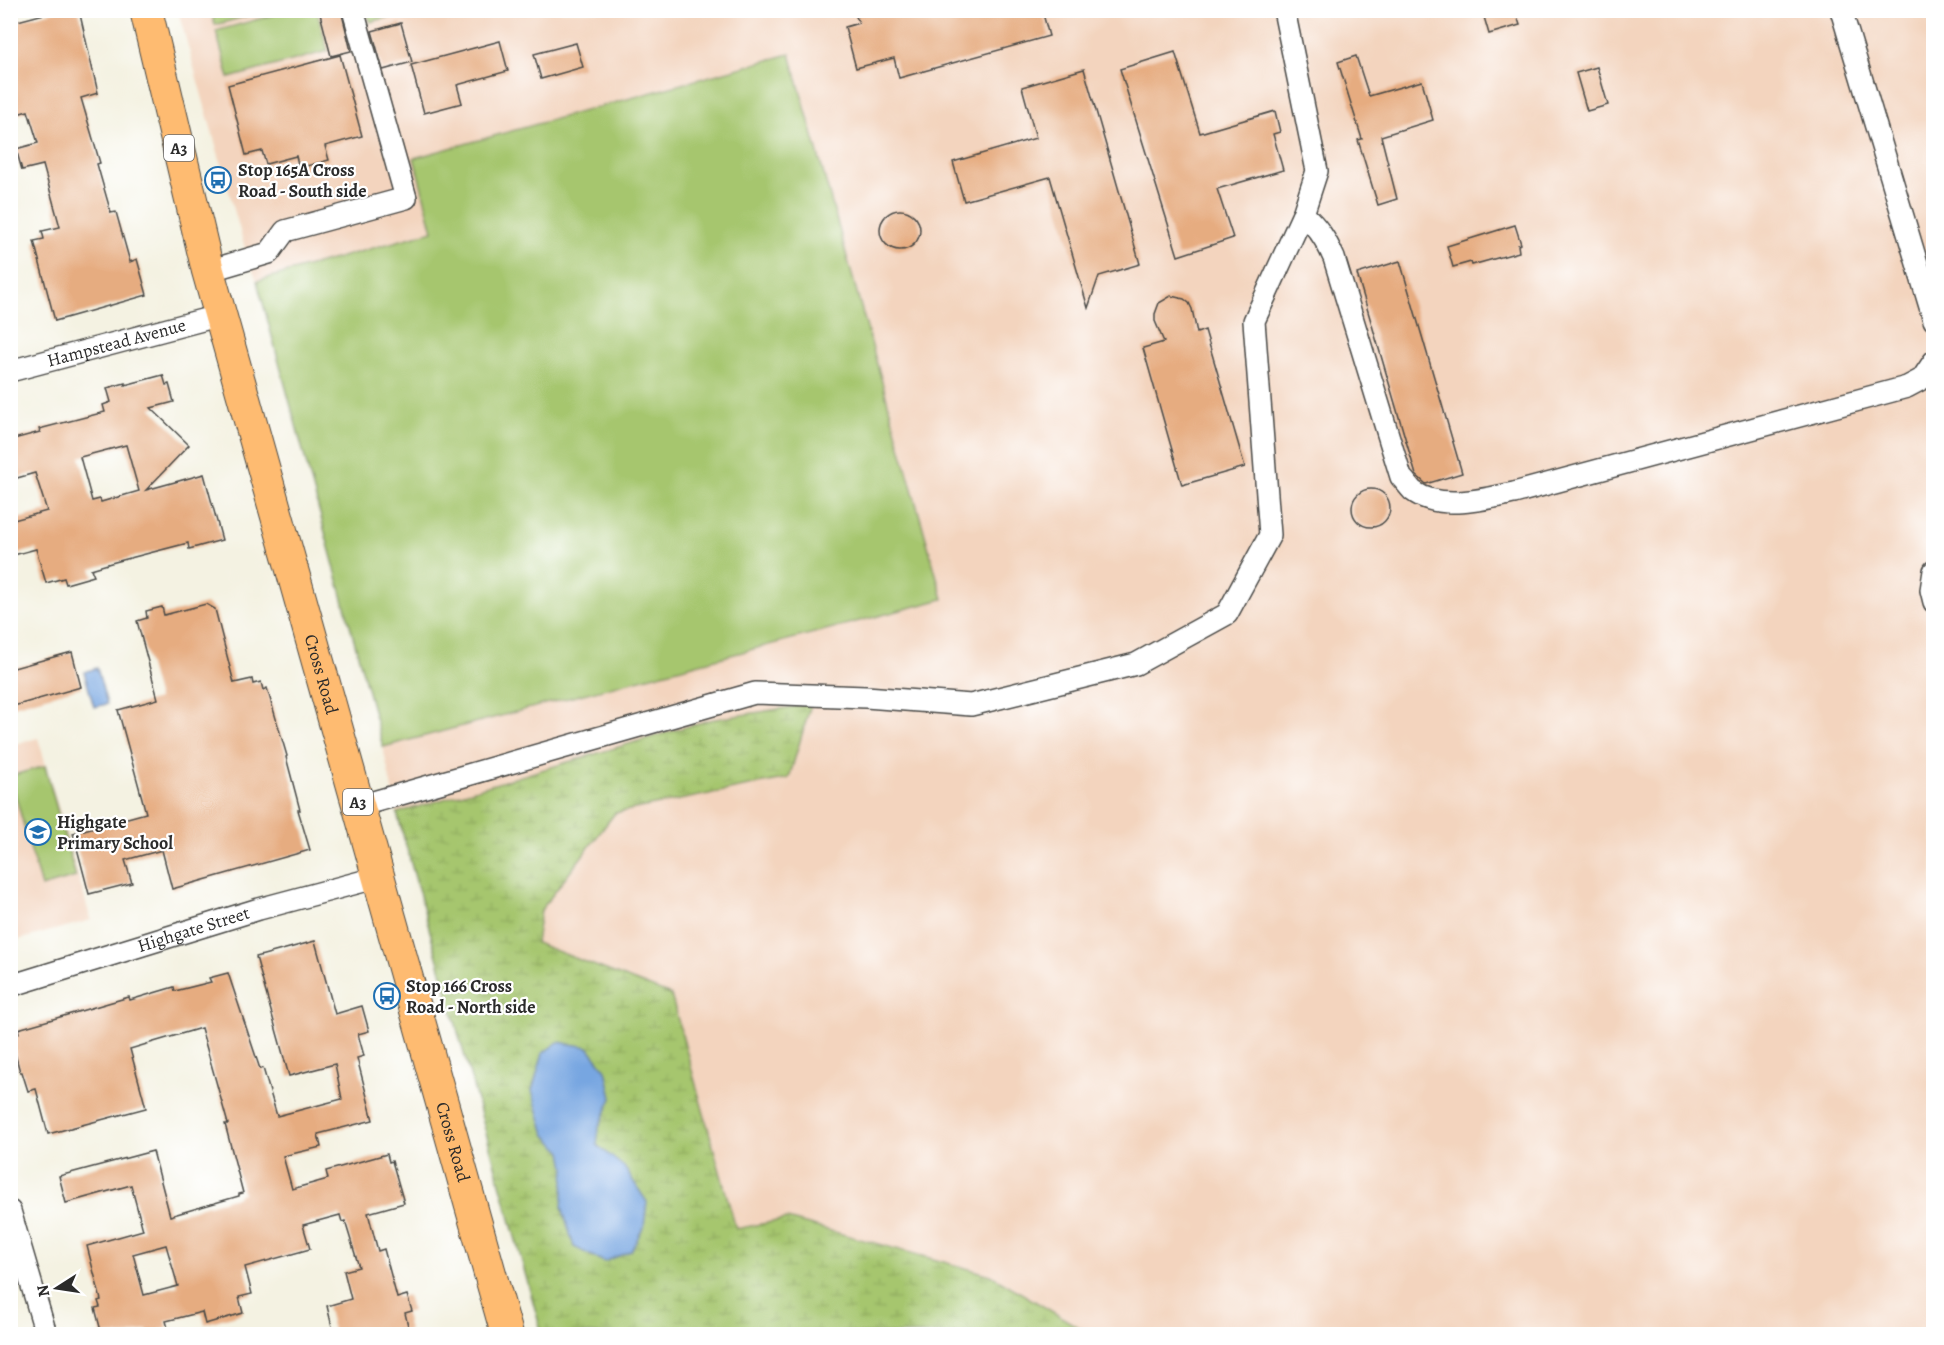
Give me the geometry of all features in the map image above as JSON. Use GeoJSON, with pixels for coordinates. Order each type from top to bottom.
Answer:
{"type":"FeatureCollection","features":[{"type":"Feature","properties":{"kind":"highway","name":"Cross Road"},"geometry":{"type":"LineString","coordinates":[[146,10],[208,271],[507,1335]]}},
{"type":"Feature","properties":{"kind":"street"},"geometry":{"type":"LineString","coordinates":[[208,271],[269,253],[285,231],[406,198],[352,10]]}},
{"type":"Feature","properties":{"kind":"street"},"geometry":{"type":"LineString","coordinates":[[359,806],[755,693],[866,697],[971,705],[1136,664],[1227,614],[1270,535],[1254,321],[1303,214],[1317,171],[1284,10]]}},
{"type":"Feature","properties":{"kind":"street"},"geometry":{"type":"LineString","coordinates":[[1841,10],[1934,320]]}},
{"type":"Feature","properties":{"kind":"street"},"geometry":{"type":"LineString","coordinates":[[1303,214],[1326,239],[1334,258],[1401,477],[1420,496],[1435,500],[1451,502],[1476,500],[1514,493],[1907,387],[1922,379],[1934,361]]}},
{"type":"Feature","properties":{"kind":"street","name":"Hampstead Avenue"},"geometry":{"type":"LineString","coordinates":[[10,371],[221,315]]}},
{"type":"Feature","properties":{"kind":"street"},"geometry":{"type":"LineString","coordinates":[[1934,571],[1931,590],[1934,602]]}},
{"type":"Feature","properties":{"kind":"street","name":"Highgate Street"},"geometry":{"type":"LineString","coordinates":[[10,986],[259,909],[379,877]]}},
{"type":"Feature","properties":{"kind":"street"},"geometry":{"type":"LineString","coordinates":[[10,1211],[46,1335]]}},
{"type":"Feature","properties":{"kind":"shaded area"},"geometry":{"type":"Polygon","coordinates":[[[178,11],[1933,11],[1933,1334],[542,1334],[397,813],[383,747],[257,281],[248,259],[178,11]]]}},
{"type":"Feature","properties":{"kind":"shaded area","name":"Highgate Primary School"},"geometry":{"type":"Polygon","coordinates":[[[38,738],[91,920],[11,942],[11,745],[38,738]]]}},
{"type":"Feature","properties":{"kind":"green space"},"geometry":{"type":"Polygon","coordinates":[[[211,10],[267,10],[267,11],[215,25],[211,10]]]}},
{"type":"Feature","properties":{"kind":"green space"},"geometry":{"type":"Polygon","coordinates":[[[291,10],[317,11],[328,51],[229,78],[216,31],[291,10]]]}},
{"type":"Feature","properties":{"kind":"green space"},"geometry":{"type":"Polygon","coordinates":[[[367,10],[412,11],[370,22],[367,10]]]}},
{"type":"Feature","properties":{"kind":"green space"},"geometry":{"type":"Polygon","coordinates":[[[790,54],[943,599],[383,747],[257,281],[433,231],[414,158],[790,54]]]}},
{"type":"Feature","properties":{"kind":"green space"},"geometry":{"type":"Polygon","coordinates":[[[811,704],[789,778],[615,813],[541,910],[536,943],[671,995],[736,1229],[787,1219],[991,1275],[1090,1334],[542,1334],[397,813],[709,720],[811,704]]]}},
{"type":"Feature","properties":{"kind":"green space"},"geometry":{"type":"Polygon","coordinates":[[[45,766],[76,877],[41,887],[10,776],[45,766]]]}},
{"type":"Feature","properties":{"kind":"water"},"geometry":{"type":"Polygon","coordinates":[[[97,668],[107,704],[94,707],[84,672],[97,668]]]}},
{"type":"Feature","properties":{"kind":"water"},"geometry":{"type":"Polygon","coordinates":[[[558,1042],[588,1047],[606,1070],[612,1098],[599,1127],[597,1145],[624,1167],[647,1202],[644,1226],[631,1251],[604,1262],[574,1247],[562,1207],[565,1168],[562,1152],[545,1134],[532,1091],[543,1053],[558,1042]]]}},
{"type":"Feature","properties":{"kind":"building"},"geometry":{"type":"Polygon","coordinates":[[[59,10],[79,10],[98,93],[81,98],[100,163],[97,164],[111,213],[116,212],[130,262],[137,259],[147,295],[55,321],[34,241],[44,239],[42,231],[60,227],[43,165],[22,170],[16,149],[38,143],[28,111],[10,116],[10,23],[59,10]]]}},
{"type":"Feature","properties":{"kind":"building"},"geometry":{"type":"Polygon","coordinates":[[[319,10],[341,10],[351,51],[331,56],[319,10]]]}},
{"type":"Feature","properties":{"kind":"building"},"geometry":{"type":"Polygon","coordinates":[[[853,10],[1042,10],[1049,36],[899,78],[894,58],[856,68],[845,27],[859,23],[853,10]]]}},
{"type":"Feature","properties":{"kind":"building"},"geometry":{"type":"Polygon","coordinates":[[[1482,10],[1515,10],[1520,25],[1489,34],[1482,10]]]}},
{"type":"Feature","properties":{"kind":"building"},"geometry":{"type":"Polygon","coordinates":[[[401,23],[412,62],[383,70],[372,31],[401,23]]]}},
{"type":"Feature","properties":{"kind":"building"},"geometry":{"type":"Polygon","coordinates":[[[500,41],[508,71],[457,85],[462,103],[424,113],[411,65],[500,41]]]}},
{"type":"Feature","properties":{"kind":"building"},"geometry":{"type":"Polygon","coordinates":[[[576,43],[583,67],[541,79],[534,54],[576,43]]]}},
{"type":"Feature","properties":{"kind":"building"},"geometry":{"type":"Polygon","coordinates":[[[1175,52],[1200,133],[1275,111],[1280,132],[1273,134],[1283,170],[1217,189],[1233,238],[1178,256],[1120,69],[1175,52]]]}},
{"type":"Feature","properties":{"kind":"building"},"geometry":{"type":"Polygon","coordinates":[[[340,55],[362,136],[325,146],[329,160],[299,168],[296,156],[266,164],[262,151],[246,155],[228,85],[340,55]]]}},
{"type":"Feature","properties":{"kind":"building"},"geometry":{"type":"Polygon","coordinates":[[[1356,56],[1369,96],[1422,81],[1433,120],[1381,136],[1397,199],[1378,205],[1358,140],[1362,139],[1338,62],[1356,56]]]}},
{"type":"Feature","properties":{"kind":"building"},"geometry":{"type":"Polygon","coordinates":[[[1597,67],[1608,105],[1587,111],[1576,73],[1597,67]]]}},
{"type":"Feature","properties":{"kind":"building"},"geometry":{"type":"Polygon","coordinates":[[[1084,69],[1140,264],[1099,276],[1088,308],[1050,177],[964,201],[953,162],[1036,138],[1022,87],[1084,69]]]}},
{"type":"Feature","properties":{"kind":"building"},"geometry":{"type":"Polygon","coordinates":[[[900,210],[914,216],[920,230],[914,244],[900,250],[886,244],[880,230],[886,216],[900,210]]]}},
{"type":"Feature","properties":{"kind":"building"},"geometry":{"type":"Polygon","coordinates":[[[1515,225],[1521,244],[1518,245],[1519,252],[1472,265],[1471,262],[1453,267],[1447,246],[1515,225]]]}},
{"type":"Feature","properties":{"kind":"building"},"geometry":{"type":"Polygon","coordinates":[[[1400,261],[1462,473],[1426,484],[1416,475],[1357,274],[1400,261]]]}},
{"type":"Feature","properties":{"kind":"building"},"geometry":{"type":"Polygon","coordinates":[[[1171,296],[1184,299],[1189,303],[1197,333],[1205,330],[1245,467],[1182,485],[1143,348],[1164,342],[1155,321],[1155,314],[1159,303],[1171,296]]]}},
{"type":"Feature","properties":{"kind":"building"},"geometry":{"type":"Polygon","coordinates":[[[163,375],[166,385],[169,384],[174,402],[151,408],[189,445],[146,490],[204,474],[222,540],[189,549],[188,543],[111,563],[91,569],[94,576],[66,584],[64,578],[46,583],[36,549],[10,556],[10,521],[47,511],[35,473],[10,480],[10,440],[40,432],[39,429],[105,412],[103,405],[111,402],[107,388],[125,383],[125,385],[163,375]],[[126,445],[80,457],[92,501],[100,499],[101,502],[139,491],[126,445]]]}},
{"type":"Feature","properties":{"kind":"building"},"geometry":{"type":"Polygon","coordinates":[[[1371,489],[1385,494],[1390,508],[1385,522],[1371,527],[1357,522],[1352,508],[1357,494],[1371,489]]]}},
{"type":"Feature","properties":{"kind":"building"},"geometry":{"type":"Polygon","coordinates":[[[206,604],[215,609],[234,683],[252,679],[253,684],[261,682],[263,690],[267,688],[287,756],[300,810],[298,810],[310,850],[172,889],[162,850],[125,860],[132,883],[89,894],[73,833],[146,813],[118,710],[158,699],[137,621],[147,618],[146,611],[162,607],[164,615],[206,604]]]}},
{"type":"Feature","properties":{"kind":"building"},"geometry":{"type":"Polygon","coordinates":[[[72,652],[81,687],[10,707],[10,669],[72,652]]]}},
{"type":"Feature","properties":{"kind":"building"},"geometry":{"type":"Polygon","coordinates":[[[315,941],[335,1014],[362,1006],[369,1031],[358,1034],[364,1056],[357,1058],[373,1120],[318,1134],[321,1147],[283,1156],[292,1189],[328,1179],[326,1171],[387,1154],[389,1162],[392,1161],[404,1203],[368,1213],[378,1251],[384,1249],[397,1298],[407,1295],[412,1311],[405,1313],[409,1330],[393,1335],[334,1335],[327,1306],[351,1299],[344,1271],[359,1267],[345,1221],[342,1222],[340,1215],[303,1225],[310,1249],[245,1267],[252,1294],[239,1297],[243,1313],[205,1324],[202,1312],[166,1321],[168,1328],[148,1334],[147,1330],[129,1335],[102,1335],[95,1308],[100,1307],[98,1301],[101,1300],[87,1246],[143,1230],[131,1185],[66,1203],[59,1176],[153,1151],[170,1216],[243,1193],[225,1124],[228,1124],[201,1028],[130,1049],[146,1108],[48,1134],[36,1089],[28,1091],[22,1072],[20,1072],[10,1035],[19,1033],[18,1029],[129,997],[130,1000],[174,987],[175,991],[211,982],[209,978],[228,973],[260,1069],[263,1068],[277,1116],[342,1099],[335,1064],[289,1076],[256,957],[315,941]],[[166,1245],[133,1254],[144,1295],[178,1286],[166,1245]]]}},
{"type":"Feature","properties":{"kind":"place","name":"Stop 165A Cross Road - South side"},"geometry":{"type":"Point","coordinates":[218,180]}},
{"type":"Feature","properties":{"kind":"place","name":"Highgate Primary School"},"geometry":{"type":"Point","coordinates":[38,832]}},
{"type":"Feature","properties":{"kind":"place","name":"Stop 166 Cross Road - North side"},"geometry":{"type":"Point","coordinates":[387,996]}}]}
